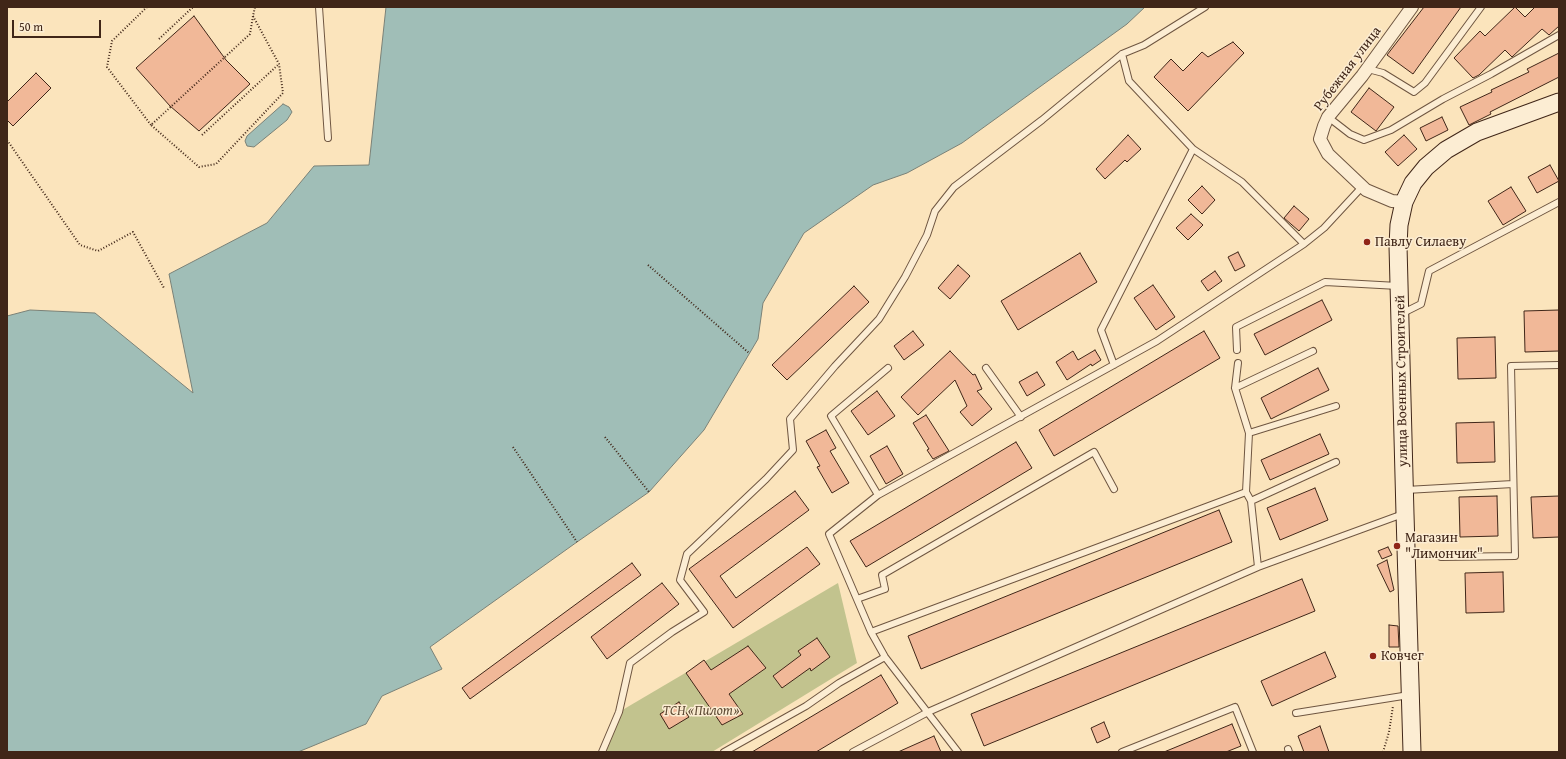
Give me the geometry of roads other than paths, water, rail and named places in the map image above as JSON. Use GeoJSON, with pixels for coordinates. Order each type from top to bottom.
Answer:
{"type":"FeatureCollection","features":[{"type":"Feature","properties":{"kind":"main road","name":"улица Военных Строителей"},"geometry":{"type":"LineString","coordinates":[[1412,752],[1403,696],[1405,514],[1399,286],[1399,225],[1404,202],[1413,183],[1426,167],[1446,150],[1477,132],[1559,102]]}},
{"type":"Feature","properties":{"kind":"street","name":"Рубежная улица"},"geometry":{"type":"LineString","coordinates":[[1404,202],[1392,201],[1362,187],[1328,154],[1320,139],[1328,117],[1368,69],[1412,7]]}},
{"type":"Feature","properties":{"kind":"lane"},"geometry":{"type":"LineString","coordinates":[[319,7],[328,138]]}},
{"type":"Feature","properties":{"kind":"lane"},"geometry":{"type":"LineString","coordinates":[[602,752],[619,712],[630,663],[672,632],[704,612],[680,580],[687,554],[766,479],[793,450],[790,419],[834,366],[879,319],[905,277],[927,235],[935,211],[954,186],[1042,120],[1122,54],[1144,45],[1205,7]]}},
{"type":"Feature","properties":{"kind":"lane"},"geometry":{"type":"LineString","coordinates":[[1368,69],[1383,73],[1414,92],[1425,83],[1481,7]]}},
{"type":"Feature","properties":{"kind":"lane"},"geometry":{"type":"LineString","coordinates":[[1328,117],[1350,134],[1364,140],[1391,130],[1443,99],[1491,74],[1559,35]]}},
{"type":"Feature","properties":{"kind":"lane"},"geometry":{"type":"LineString","coordinates":[[1122,54],[1129,81],[1193,150],[1242,182],[1304,244]]}},
{"type":"Feature","properties":{"kind":"lane"},"geometry":{"type":"LineString","coordinates":[[1114,365],[1101,330],[1193,150]]}},
{"type":"Feature","properties":{"kind":"lane"},"geometry":{"type":"LineString","coordinates":[[958,752],[885,657],[871,632],[829,534],[878,496],[1157,341],[1304,244],[1324,228],[1362,187]]}},
{"type":"Feature","properties":{"kind":"lane"},"geometry":{"type":"LineString","coordinates":[[1400,314],[1421,304],[1428,271],[1559,202]]}},
{"type":"Feature","properties":{"kind":"lane"},"geometry":{"type":"LineString","coordinates":[[1237,350],[1236,327],[1325,282],[1399,286]]}},
{"type":"Feature","properties":{"kind":"lane"},"geometry":{"type":"LineString","coordinates":[[1235,388],[1313,351]]}},
{"type":"Feature","properties":{"kind":"lane"},"geometry":{"type":"LineString","coordinates":[[1238,363],[1235,388],[1249,433],[1246,492],[1251,501],[1258,567]]}},
{"type":"Feature","properties":{"kind":"lane"},"geometry":{"type":"LineString","coordinates":[[1442,557],[1515,556],[1510,366],[1559,365]]}},
{"type":"Feature","properties":{"kind":"lane"},"geometry":{"type":"LineString","coordinates":[[878,496],[831,416],[888,368]]}},
{"type":"Feature","properties":{"kind":"lane"},"geometry":{"type":"LineString","coordinates":[[986,368],[1021,417]]}},
{"type":"Feature","properties":{"kind":"lane"},"geometry":{"type":"LineString","coordinates":[[1249,433],[1336,406]]}},
{"type":"Feature","properties":{"kind":"lane"},"geometry":{"type":"LineString","coordinates":[[857,599],[885,589],[882,575],[1094,452],[1114,489]]}},
{"type":"Feature","properties":{"kind":"lane"},"geometry":{"type":"LineString","coordinates":[[1251,501],[1336,462]]}},
{"type":"Feature","properties":{"kind":"lane"},"geometry":{"type":"LineString","coordinates":[[1404,490],[1513,484]]}},
{"type":"Feature","properties":{"kind":"lane"},"geometry":{"type":"LineString","coordinates":[[871,632],[1246,492]]}},
{"type":"Feature","properties":{"kind":"lane"},"geometry":{"type":"LineString","coordinates":[[854,752],[928,712],[1258,567],[1405,514]]}},
{"type":"Feature","properties":{"kind":"lane"},"geometry":{"type":"LineString","coordinates":[[724,752],[806,706],[839,683],[885,657]]}},
{"type":"Feature","properties":{"kind":"lane"},"geometry":{"type":"LineString","coordinates":[[1296,713],[1403,696]]}},
{"type":"Feature","properties":{"kind":"lane"},"geometry":{"type":"LineString","coordinates":[[1122,752],[1235,707],[1253,752]]}},
{"type":"Feature","properties":{"kind":"water"},"geometry":{"type":"Polygon","coordinates":[[[386,7],[1145,7],[1127,24],[962,143],[907,173],[873,185],[804,233],[763,303],[758,339],[704,430],[649,492],[430,647],[442,669],[382,696],[366,724],[298,752],[7,752],[7,316],[30,310],[95,313],[193,393],[169,274],[267,223],[314,166],[369,165],[386,7]]]}},
{"type":"Feature","properties":{"kind":"water"},"geometry":{"type":"Polygon","coordinates":[[[283,104],[289,107],[292,112],[287,120],[254,147],[247,146],[245,141],[247,136],[283,104]]]}},
{"type":"Feature","properties":{"kind":"place","name":"Павлу Силаеву"},"geometry":{"type":"Point","coordinates":[1367,242]}},
{"type":"Feature","properties":{"kind":"place","name":"Магазин \"Лимончик\""},"geometry":{"type":"Point","coordinates":[1397,546]}},
{"type":"Feature","properties":{"kind":"place","name":"Ковчег"},"geometry":{"type":"Point","coordinates":[1373,656]}},
{"type":"Feature","properties":{"kind":"park label","name":"ТСН «Пилот»"},"geometry":{"type":"Point","coordinates":[701,711]}}]}
